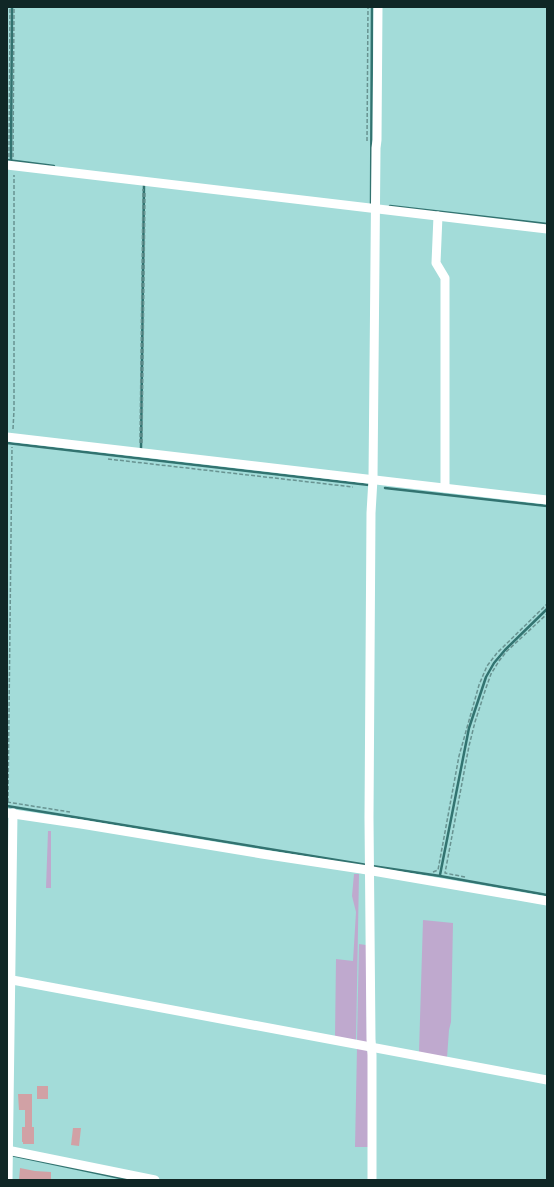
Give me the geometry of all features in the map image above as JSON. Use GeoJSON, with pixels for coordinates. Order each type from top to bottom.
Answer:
{"type":"FeatureCollection","features":[{"type":"Feature","properties":{"kind":"street"},"geometry":{"type":"LineString","coordinates":[[372,1180],[369,810],[371,513],[373,479],[378,7]]}},
{"type":"Feature","properties":{"kind":"street"},"geometry":{"type":"LineString","coordinates":[[10,162],[144,181],[547,229]]}},
{"type":"Feature","properties":{"kind":"street"},"geometry":{"type":"LineString","coordinates":[[438,216],[436,263],[445,278],[445,488]]}},
{"type":"Feature","properties":{"kind":"street"},"geometry":{"type":"LineString","coordinates":[[11,442],[141,453],[547,500]]}},
{"type":"Feature","properties":{"kind":"street"},"geometry":{"type":"LineString","coordinates":[[8,1180],[10,808],[370,868],[547,901]]}},
{"type":"Feature","properties":{"kind":"street"},"geometry":{"type":"LineString","coordinates":[[8,979],[547,1080]]}},
{"type":"Feature","properties":{"kind":"street"},"geometry":{"type":"LineString","coordinates":[[8,1152],[155,1180]]}},
{"type":"Feature","properties":{"kind":"path"},"geometry":{"type":"LineString","coordinates":[[10,7],[10,162]]}},
{"type":"Feature","properties":{"kind":"path"},"geometry":{"type":"LineString","coordinates":[[7,802],[11,442],[14,410],[10,162],[14,7]]}},
{"type":"Feature","properties":{"kind":"path"},"geometry":{"type":"LineString","coordinates":[[367,143],[368,7]]}},
{"type":"Feature","properties":{"kind":"path"},"geometry":{"type":"LineString","coordinates":[[141,453],[144,181]]}},
{"type":"Feature","properties":{"kind":"path"},"geometry":{"type":"LineString","coordinates":[[7,447],[11,442]]}},
{"type":"Feature","properties":{"kind":"path"},"geometry":{"type":"LineString","coordinates":[[105,458],[357,488]]}},
{"type":"Feature","properties":{"kind":"path"},"geometry":{"type":"LineString","coordinates":[[427,871],[434,872],[438,870],[459,756],[479,685],[487,666],[497,653],[547,604]]}},
{"type":"Feature","properties":{"kind":"path"},"geometry":{"type":"LineString","coordinates":[[472,878],[445,873],[475,722],[491,674],[499,661],[547,614]]}},
{"type":"Feature","properties":{"kind":"shaded area"},"geometry":{"type":"Polygon","coordinates":[[[48,831],[51,831],[51,888],[46,888],[48,831]]]}},
{"type":"Feature","properties":{"kind":"shaded area"},"geometry":{"type":"Polygon","coordinates":[[[354,874],[359,874],[356,1041],[335,1037],[336,959],[353,961],[356,912],[352,896],[354,874]]]}},
{"type":"Feature","properties":{"kind":"shaded area"},"geometry":{"type":"Polygon","coordinates":[[[423,920],[453,923],[451,1022],[447,1058],[419,1052],[423,920]]]}},
{"type":"Feature","properties":{"kind":"shaded area"},"geometry":{"type":"Polygon","coordinates":[[[359,944],[366,945],[367,1043],[357,1041],[359,944]]]}},
{"type":"Feature","properties":{"kind":"shaded area"},"geometry":{"type":"Polygon","coordinates":[[[357,1048],[366,1050],[369,1054],[369,1147],[355,1147],[357,1048]]]}},
{"type":"Feature","properties":{"kind":"building"},"geometry":{"type":"Polygon","coordinates":[[[37,1086],[48,1086],[48,1099],[37,1099],[37,1086]]]}},
{"type":"Feature","properties":{"kind":"building"},"geometry":{"type":"Polygon","coordinates":[[[18,1094],[32,1094],[32,1127],[34,1127],[34,1144],[23,1144],[22,1142],[22,1127],[25,1127],[25,1110],[19,1110],[18,1094]]]}},
{"type":"Feature","properties":{"kind":"building"},"geometry":{"type":"Polygon","coordinates":[[[73,1128],[81,1128],[79,1146],[71,1145],[73,1128]]]}},
{"type":"Feature","properties":{"kind":"building"},"geometry":{"type":"Polygon","coordinates":[[[20,1168],[51,1172],[51,1180],[19,1180],[20,1168]]]}},
{"type":"Feature","properties":{"kind":"waterway"},"geometry":{"type":"LineString","coordinates":[[11,161],[12,7]]}},
{"type":"Feature","properties":{"kind":"waterway"},"geometry":{"type":"LineString","coordinates":[[371,205],[372,7]]}},
{"type":"Feature","properties":{"kind":"waterway"},"geometry":{"type":"LineString","coordinates":[[7,160],[54,166]]}},
{"type":"Feature","properties":{"kind":"waterway"},"geometry":{"type":"LineString","coordinates":[[141,450],[144,184]]}},
{"type":"Feature","properties":{"kind":"waterway"},"geometry":{"type":"LineString","coordinates":[[390,206],[547,224]]}},
{"type":"Feature","properties":{"kind":"waterway"},"geometry":{"type":"LineString","coordinates":[[7,443],[369,484]]}},
{"type":"Feature","properties":{"kind":"waterway"},"geometry":{"type":"LineString","coordinates":[[385,488],[547,506]]}},
{"type":"Feature","properties":{"kind":"waterway"},"geometry":{"type":"LineString","coordinates":[[440,875],[469,728],[486,677],[494,663],[505,650],[547,609]]}},
{"type":"Feature","properties":{"kind":"waterway"},"geometry":{"type":"LineString","coordinates":[[7,806],[367,865]]}},
{"type":"Feature","properties":{"kind":"waterway"},"geometry":{"type":"LineString","coordinates":[[372,866],[440,876],[547,895]]}},
{"type":"Feature","properties":{"kind":"waterway"},"geometry":{"type":"LineString","coordinates":[[11,1155],[130,1180]]}}]}
